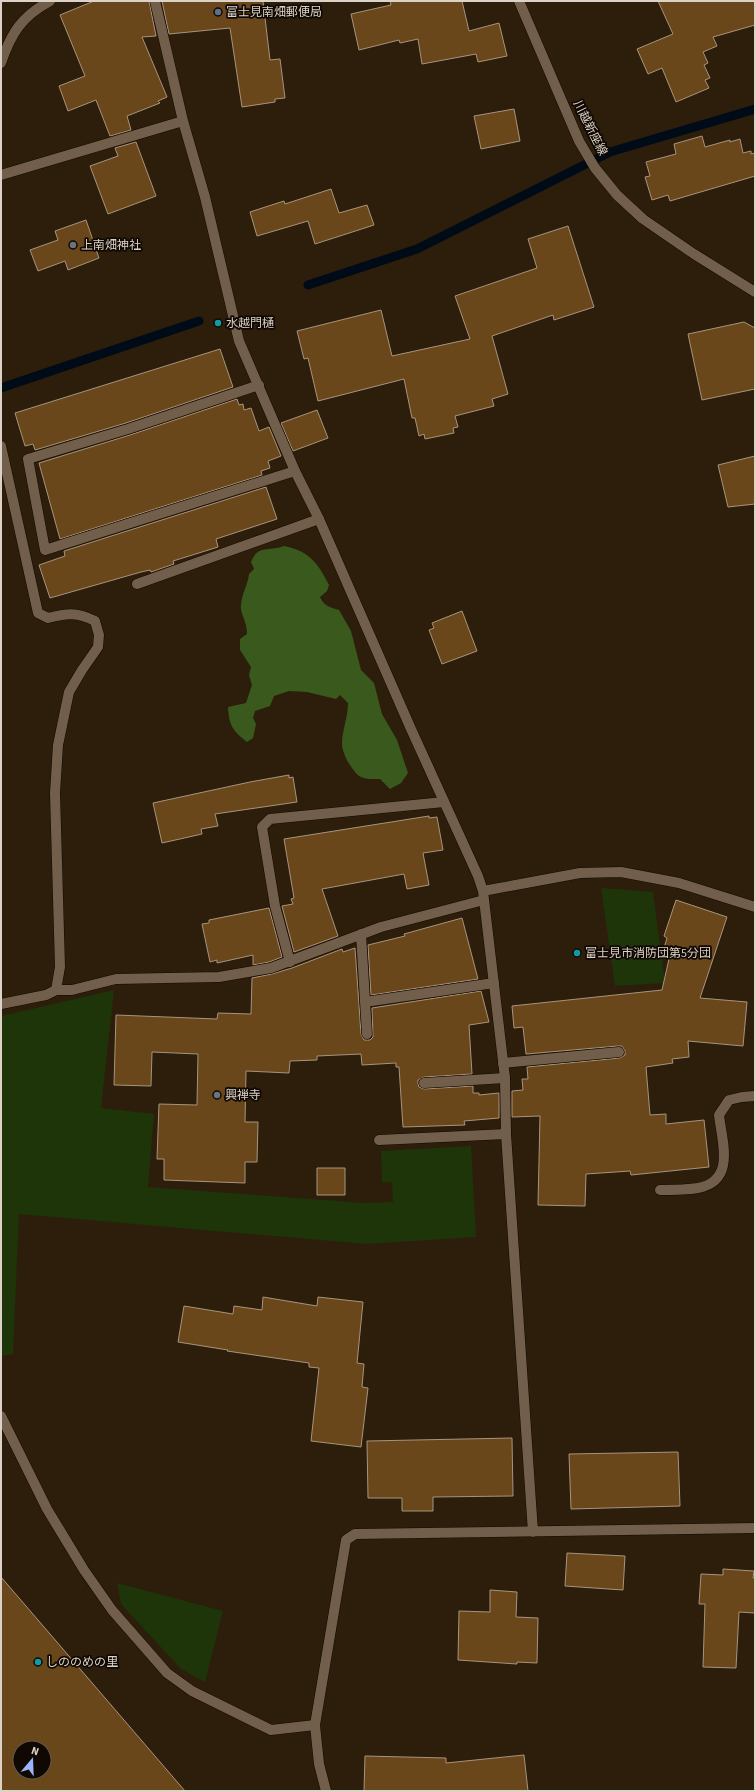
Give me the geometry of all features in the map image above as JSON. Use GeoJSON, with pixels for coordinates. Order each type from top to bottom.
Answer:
{"type":"FeatureCollection","features":[{"type":"Feature","properties":{"kind":"street"},"geometry":{"type":"LineString","coordinates":[[1,63],[8,41],[19,24],[36,8],[50,1]]}},
{"type":"Feature","properties":{"kind":"street"},"geometry":{"type":"LineString","coordinates":[[155,1],[183,121],[205,197],[239,341],[295,471],[319,519],[478,876],[483,896],[505,1078],[506,1134],[533,1532]]}},
{"type":"Feature","properties":{"kind":"street","name":"川越新座線"},"geometry":{"type":"LineString","coordinates":[[519,1],[578,141],[595,168],[617,195],[643,219],[694,254],[755,292]]}},
{"type":"Feature","properties":{"kind":"street"},"geometry":{"type":"LineString","coordinates":[[1,175],[183,121]]}},
{"type":"Feature","properties":{"kind":"street"},"geometry":{"type":"LineString","coordinates":[[259,385],[128,429],[28,459],[45,550],[295,471]]}},
{"type":"Feature","properties":{"kind":"street"},"geometry":{"type":"LineString","coordinates":[[1,446],[38,613],[48,618],[66,613],[83,615],[95,621],[100,635],[98,647],[69,692],[58,745],[55,793],[60,967],[56,990]]}},
{"type":"Feature","properties":{"kind":"street"},"geometry":{"type":"LineString","coordinates":[[137,584],[319,519]]}},
{"type":"Feature","properties":{"kind":"street"},"geometry":{"type":"LineString","coordinates":[[290,962],[275,906],[262,827],[270,819],[444,802]]}},
{"type":"Feature","properties":{"kind":"street"},"geometry":{"type":"LineString","coordinates":[[1,1004],[46,995],[56,990],[72,990],[116,979],[219,977],[272,968],[381,927],[483,896],[580,873],[620,872],[679,883],[755,907]]}},
{"type":"Feature","properties":{"kind":"street"},"geometry":{"type":"LineString","coordinates":[[361,934],[368,1034]]}},
{"type":"Feature","properties":{"kind":"street"},"geometry":{"type":"LineString","coordinates":[[365,1002],[494,983]]}},
{"type":"Feature","properties":{"kind":"street"},"geometry":{"type":"LineString","coordinates":[[503,1063],[619,1052]]}},
{"type":"Feature","properties":{"kind":"street"},"geometry":{"type":"LineString","coordinates":[[424,1083],[505,1078]]}},
{"type":"Feature","properties":{"kind":"street"},"geometry":{"type":"LineString","coordinates":[[660,1190],[699,1188],[715,1181],[722,1174],[724,1161],[719,1115],[729,1100],[755,1096]]}},
{"type":"Feature","properties":{"kind":"street"},"geometry":{"type":"LineString","coordinates":[[379,1140],[506,1134]]}},
{"type":"Feature","properties":{"kind":"street"},"geometry":{"type":"LineString","coordinates":[[1,1416],[47,1509],[84,1570],[112,1610],[167,1673],[192,1691],[271,1730],[315,1725]]}},
{"type":"Feature","properties":{"kind":"street"},"geometry":{"type":"LineString","coordinates":[[326,1791],[319,1764],[315,1725],[346,1540],[355,1534],[755,1528]]}},
{"type":"Feature","properties":{"kind":"green space"},"geometry":{"type":"Polygon","coordinates":[[[284,546],[300,551],[312,559],[321,570],[329,585],[327,591],[320,597],[327,606],[339,610],[351,631],[361,670],[374,683],[382,714],[397,740],[408,773],[401,783],[390,789],[380,779],[367,779],[359,776],[348,761],[342,747],[342,743],[348,703],[340,695],[336,699],[307,692],[289,691],[274,696],[270,706],[255,711],[253,718],[256,724],[253,738],[247,742],[238,735],[231,724],[228,707],[246,703],[252,685],[249,675],[251,667],[240,650],[240,639],[247,634],[241,605],[249,574],[254,569],[251,562],[254,556],[261,551],[284,546]]]}},
{"type":"Feature","properties":{"kind":"green space"},"geometry":{"type":"Polygon","coordinates":[[[601,888],[653,892],[665,983],[615,986],[601,888]]]}},
{"type":"Feature","properties":{"kind":"green space"},"geometry":{"type":"Polygon","coordinates":[[[114,990],[101,1108],[154,1114],[148,1187],[365,1203],[393,1202],[392,1182],[382,1183],[381,1151],[471,1146],[476,1237],[366,1244],[19,1214],[13,1354],[1,1356],[1,1016],[114,990]]]}},
{"type":"Feature","properties":{"kind":"green space"},"geometry":{"type":"Polygon","coordinates":[[[117,1583],[223,1611],[205,1682],[181,1669],[121,1604],[117,1583]]]}},
{"type":"Feature","properties":{"kind":"building"},"geometry":{"type":"Polygon","coordinates":[[[94,1],[149,1],[156,36],[142,37],[167,97],[158,101],[160,103],[127,116],[131,130],[110,136],[96,100],[68,111],[59,86],[85,76],[60,15],[94,1]]]}},
{"type":"Feature","properties":{"kind":"building"},"geometry":{"type":"Polygon","coordinates":[[[162,1],[263,1],[270,60],[280,59],[285,98],[275,99],[275,102],[242,107],[230,28],[169,34],[162,1]]]}},
{"type":"Feature","properties":{"kind":"building"},"geometry":{"type":"Polygon","coordinates":[[[390,1],[462,1],[469,31],[499,23],[507,56],[478,62],[476,54],[422,64],[418,39],[400,43],[399,40],[359,50],[351,14],[391,5],[390,1]]]}},
{"type":"Feature","properties":{"kind":"building"},"geometry":{"type":"Polygon","coordinates":[[[658,1],[755,1],[755,25],[713,37],[717,46],[703,52],[708,63],[704,65],[710,78],[705,80],[709,88],[676,102],[662,68],[648,74],[637,49],[673,34],[658,1]]]}},
{"type":"Feature","properties":{"kind":"building"},"geometry":{"type":"Polygon","coordinates":[[[514,109],[520,141],[481,149],[474,116],[514,109]]]}},
{"type":"Feature","properties":{"kind":"building"},"geometry":{"type":"Polygon","coordinates":[[[702,136],[705,147],[730,140],[730,142],[740,139],[743,153],[751,151],[751,154],[755,153],[755,176],[670,201],[668,195],[652,200],[645,177],[650,176],[646,162],[676,154],[674,144],[702,136]]]}},
{"type":"Feature","properties":{"kind":"building"},"geometry":{"type":"Polygon","coordinates":[[[136,142],[156,196],[108,214],[90,166],[118,156],[115,148],[136,142]]]}},
{"type":"Feature","properties":{"kind":"building"},"geometry":{"type":"Polygon","coordinates":[[[331,189],[339,213],[367,205],[374,225],[315,244],[308,221],[257,236],[250,212],[284,201],[285,204],[331,189]]]}},
{"type":"Feature","properties":{"kind":"building","name":"上南畑神社"},"geometry":{"type":"Polygon","coordinates":[[[86,220],[99,258],[68,270],[65,261],[38,271],[30,250],[58,240],[55,231],[86,220]]]}},
{"type":"Feature","properties":{"kind":"building"},"geometry":{"type":"Polygon","coordinates":[[[568,226],[594,307],[554,320],[553,315],[492,336],[508,394],[492,399],[494,406],[455,416],[458,427],[453,428],[454,433],[425,439],[424,434],[419,436],[415,418],[412,418],[404,379],[318,401],[308,358],[304,359],[297,331],[381,310],[392,356],[470,339],[455,296],[537,268],[528,239],[568,226]]]}},
{"type":"Feature","properties":{"kind":"building"},"geometry":{"type":"Polygon","coordinates":[[[744,322],[755,328],[755,389],[702,400],[688,334],[744,322]]]}},
{"type":"Feature","properties":{"kind":"building"},"geometry":{"type":"Polygon","coordinates":[[[220,349],[233,387],[126,423],[35,450],[33,444],[25,446],[15,413],[220,349]]]}},
{"type":"Feature","properties":{"kind":"building"},"geometry":{"type":"Polygon","coordinates":[[[237,399],[239,405],[243,404],[244,410],[251,408],[259,431],[269,427],[281,456],[268,461],[270,468],[261,471],[262,475],[60,539],[39,463],[130,435],[237,399]]]}},
{"type":"Feature","properties":{"kind":"building"},"geometry":{"type":"Polygon","coordinates":[[[317,410],[328,438],[293,451],[281,423],[317,410]]]}},
{"type":"Feature","properties":{"kind":"building"},"geometry":{"type":"Polygon","coordinates":[[[755,456],[755,504],[728,507],[718,465],[755,456]]]}},
{"type":"Feature","properties":{"kind":"building"},"geometry":{"type":"Polygon","coordinates":[[[266,487],[277,519],[216,539],[218,547],[173,561],[174,564],[151,572],[150,570],[141,572],[50,598],[39,565],[65,556],[64,551],[266,487]]]}},
{"type":"Feature","properties":{"kind":"building"},"geometry":{"type":"Polygon","coordinates":[[[462,611],[477,651],[442,664],[429,630],[434,628],[432,623],[462,611]]]}},
{"type":"Feature","properties":{"kind":"building"},"geometry":{"type":"Polygon","coordinates":[[[289,775],[289,778],[293,777],[297,802],[215,814],[218,826],[201,829],[202,834],[162,843],[153,803],[289,775]]]}},
{"type":"Feature","properties":{"kind":"building"},"geometry":{"type":"Polygon","coordinates":[[[429,816],[429,818],[437,817],[443,850],[423,853],[429,885],[407,889],[404,874],[322,889],[338,936],[294,952],[282,906],[293,904],[291,899],[294,898],[284,839],[429,816]]]}},
{"type":"Feature","properties":{"kind":"building"},"geometry":{"type":"Polygon","coordinates":[[[676,900],[727,917],[700,998],[747,1002],[743,1046],[688,1041],[689,1057],[672,1059],[673,1063],[646,1067],[650,1115],[666,1114],[666,1124],[704,1120],[709,1167],[631,1175],[630,1171],[586,1174],[585,1206],[538,1205],[540,1116],[512,1117],[512,1091],[523,1090],[522,1079],[528,1079],[527,1067],[620,1058],[625,1055],[625,1051],[622,1046],[618,1046],[526,1054],[523,1027],[514,1028],[512,1006],[662,990],[671,950],[664,948],[667,938],[664,936],[676,900]]]}},
{"type":"Feature","properties":{"kind":"building"},"geometry":{"type":"Polygon","coordinates":[[[269,908],[282,957],[269,962],[253,965],[253,955],[217,963],[217,960],[210,962],[202,924],[209,923],[209,920],[269,908]]]}},
{"type":"Feature","properties":{"kind":"building"},"geometry":{"type":"Polygon","coordinates":[[[462,918],[478,979],[371,995],[368,945],[405,936],[404,934],[462,918]]]}},
{"type":"Feature","properties":{"kind":"building"},"geometry":{"type":"Polygon","coordinates":[[[355,948],[361,1034],[364,1040],[370,1040],[373,1037],[372,1008],[481,991],[489,1022],[469,1025],[472,1074],[424,1077],[418,1080],[418,1084],[419,1087],[424,1089],[473,1086],[473,1093],[479,1093],[479,1095],[499,1093],[499,1118],[464,1121],[465,1125],[403,1127],[399,1067],[396,1067],[396,1063],[362,1065],[361,1054],[317,1056],[317,1060],[290,1061],[289,1073],[246,1071],[245,1122],[258,1122],[257,1162],[245,1162],[245,1183],[164,1180],[164,1159],[157,1159],[159,1104],[197,1105],[198,1054],[152,1052],[151,1086],[114,1085],[116,1015],[217,1019],[218,1013],[251,1014],[252,978],[292,968],[342,949],[343,952],[355,948]]]}},
{"type":"Feature","properties":{"kind":"building"},"geometry":{"type":"Polygon","coordinates":[[[317,1168],[345,1168],[345,1195],[317,1195],[317,1168]]]}},
{"type":"Feature","properties":{"kind":"building"},"geometry":{"type":"Polygon","coordinates":[[[263,1297],[317,1306],[318,1297],[363,1302],[357,1363],[364,1364],[362,1387],[368,1388],[361,1447],[311,1441],[319,1368],[309,1367],[309,1363],[178,1342],[184,1306],[233,1314],[234,1306],[262,1310],[263,1297]]]}},
{"type":"Feature","properties":{"kind":"building"},"geometry":{"type":"Polygon","coordinates":[[[512,1438],[513,1496],[433,1497],[433,1511],[402,1511],[402,1498],[368,1498],[367,1441],[512,1438]]]}},
{"type":"Feature","properties":{"kind":"building"},"geometry":{"type":"Polygon","coordinates":[[[678,1452],[680,1506],[571,1509],[569,1454],[678,1452]]]}},
{"type":"Feature","properties":{"kind":"building"},"geometry":{"type":"Polygon","coordinates":[[[567,1553],[625,1556],[623,1590],[565,1586],[567,1553]]]}},
{"type":"Feature","properties":{"kind":"building"},"geometry":{"type":"Polygon","coordinates":[[[723,1569],[754,1571],[755,1613],[739,1612],[736,1668],[703,1667],[705,1604],[699,1604],[701,1574],[723,1575],[723,1569]]]}},
{"type":"Feature","properties":{"kind":"building","name":"しののめの里"},"geometry":{"type":"Polygon","coordinates":[[[1,1577],[185,1791],[1,1791],[1,1577]]]}},
{"type":"Feature","properties":{"kind":"building"},"geometry":{"type":"Polygon","coordinates":[[[490,1590],[517,1592],[516,1617],[538,1618],[537,1663],[517,1662],[517,1664],[458,1660],[459,1611],[490,1612],[490,1590]]]}},
{"type":"Feature","properties":{"kind":"building"},"geometry":{"type":"Polygon","coordinates":[[[524,1755],[528,1791],[364,1791],[365,1756],[446,1758],[446,1763],[524,1755]]]}},
{"type":"Feature","properties":{"kind":"waterway"},"geometry":{"type":"LineString","coordinates":[[308,285],[417,249],[610,152],[755,109]]}},
{"type":"Feature","properties":{"kind":"waterway"},"geometry":{"type":"LineString","coordinates":[[1,388],[199,321]]}},
{"type":"Feature","properties":{"kind":"place","name":"富士見南畑郵便局"},"geometry":{"type":"Point","coordinates":[218,12]}},
{"type":"Feature","properties":{"kind":"place","name":"上南畑神社"},"geometry":{"type":"Point","coordinates":[73,245]}},
{"type":"Feature","properties":{"kind":"place","name":"水越門樋"},"geometry":{"type":"Point","coordinates":[218,323]}},
{"type":"Feature","properties":{"kind":"place","name":"富士見市消防団第5分団"},"geometry":{"type":"Point","coordinates":[577,953]}},
{"type":"Feature","properties":{"kind":"place","name":"興禅寺"},"geometry":{"type":"Point","coordinates":[217,1095]}},
{"type":"Feature","properties":{"kind":"place","name":"しののめの里"},"geometry":{"type":"Point","coordinates":[38,1662]}}]}
